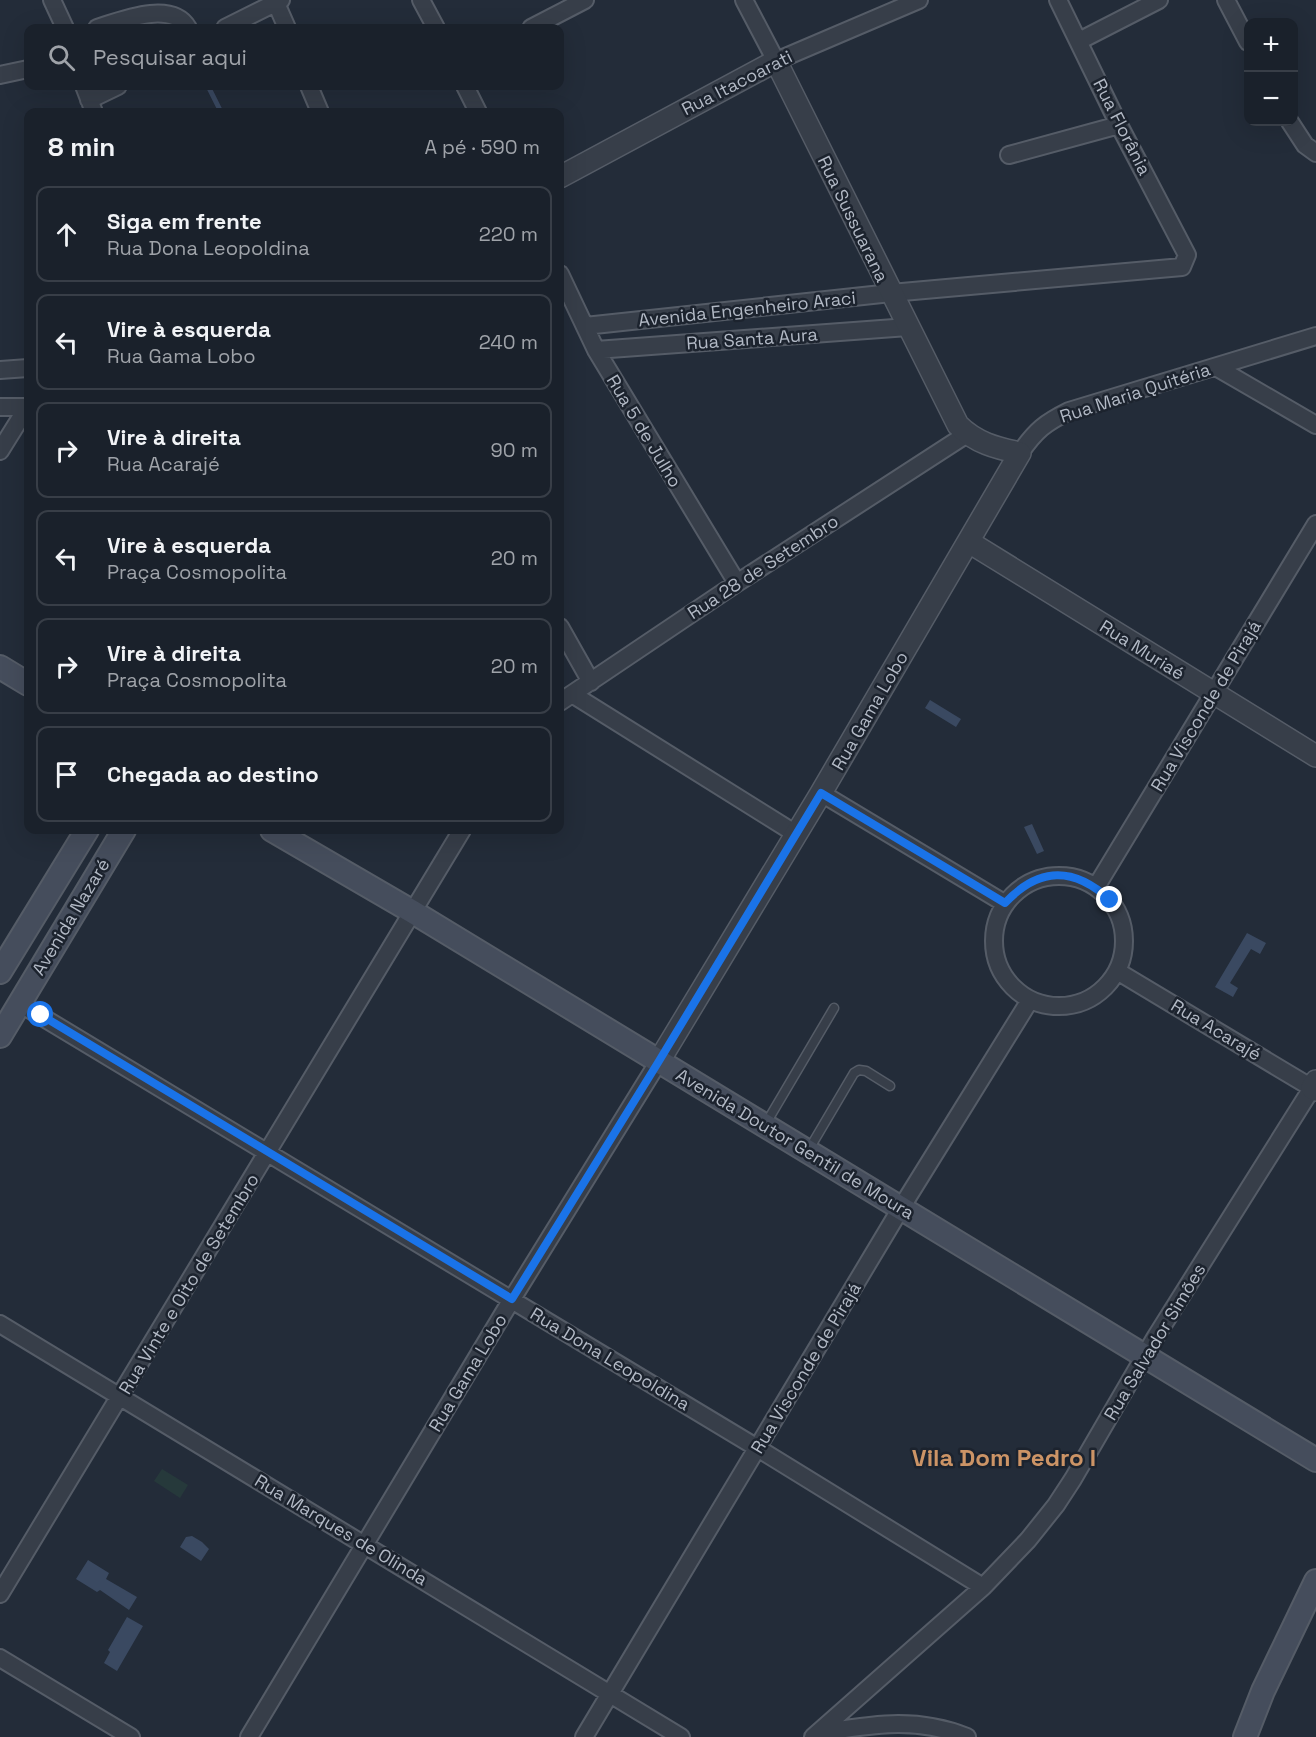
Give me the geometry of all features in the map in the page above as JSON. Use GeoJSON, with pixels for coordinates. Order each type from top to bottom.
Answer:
{"type":"FeatureCollection","features":[{"type":"Feature","properties":{"kind":"main road"},"geometry":{"type":"LineString","coordinates":[[0,667],[24,682]]}},
{"type":"Feature","properties":{"kind":"main road","name":"Avenida Nazaré"},"geometry":{"type":"LineString","coordinates":[[0,972],[85,834]]}},
{"type":"Feature","properties":{"kind":"main road","name":"Avenida Nazaré"},"geometry":{"type":"LineString","coordinates":[[0,1036],[122,834]]}},
{"type":"Feature","properties":{"kind":"main road","name":"Avenida Doutor Gentil de Moura"},"geometry":{"type":"LineString","coordinates":[[280,834],[413,912],[1316,1460]]}},
{"type":"Feature","properties":{"kind":"main road"},"geometry":{"type":"LineString","coordinates":[[1245,1737],[1263,1691],[1316,1581]]}},
{"type":"Feature","properties":{"kind":"street"},"geometry":{"type":"LineString","coordinates":[[52,0],[63,24]]}},
{"type":"Feature","properties":{"kind":"street"},"geometry":{"type":"LineString","coordinates":[[421,0],[434,24]]}},
{"type":"Feature","properties":{"kind":"street"},"geometry":{"type":"LineString","coordinates":[[539,24],[585,0]]}},
{"type":"Feature","properties":{"kind":"street","name":"Rua Sussuarana"},"geometry":{"type":"LineString","coordinates":[[744,0],[958,425],[967,434]]}},
{"type":"Feature","properties":{"kind":"street","name":"Rua Itacoarati"},"geometry":{"type":"LineString","coordinates":[[564,175],[776,62],[919,0]]}},
{"type":"Feature","properties":{"kind":"street","name":"Rua Florânia"},"geometry":{"type":"LineString","coordinates":[[1058,0],[1119,125],[1187,255]]}},
{"type":"Feature","properties":{"kind":"street"},"geometry":{"type":"LineString","coordinates":[[1079,41],[1159,0]]}},
{"type":"Feature","properties":{"kind":"street"},"geometry":{"type":"LineString","coordinates":[[1226,0],[1244,34]]}},
{"type":"Feature","properties":{"kind":"street"},"geometry":{"type":"LineString","coordinates":[[230,24],[249,7],[279,1],[286,24]]}},
{"type":"Feature","properties":{"kind":"street"},"geometry":{"type":"LineString","coordinates":[[112,24],[158,12],[169,12],[178,16],[186,24]]}},
{"type":"Feature","properties":{"kind":"street"},"geometry":{"type":"LineString","coordinates":[[0,75],[24,70]]}},
{"type":"Feature","properties":{"kind":"street"},"geometry":{"type":"LineString","coordinates":[[89,99],[109,90]]}},
{"type":"Feature","properties":{"kind":"street"},"geometry":{"type":"LineString","coordinates":[[311,90],[318,108]]}},
{"type":"Feature","properties":{"kind":"street"},"geometry":{"type":"LineString","coordinates":[[467,90],[476,108]]}},
{"type":"Feature","properties":{"kind":"street"},"geometry":{"type":"LineString","coordinates":[[1009,155],[1119,125]]}},
{"type":"Feature","properties":{"kind":"street"},"geometry":{"type":"LineString","coordinates":[[1292,126],[1305,146],[1316,153]]}},
{"type":"Feature","properties":{"kind":"street","name":"Avenida Engenheiro Araci"},"geometry":{"type":"LineString","coordinates":[[585,326],[891,293],[1178,268],[1185,264],[1187,255]]}},
{"type":"Feature","properties":{"kind":"street","name":"Rua 5 de Julho"},"geometry":{"type":"LineString","coordinates":[[564,282],[596,350],[737,583]]}},
{"type":"Feature","properties":{"kind":"street","name":"Rua Santa Aura"},"geometry":{"type":"LineString","coordinates":[[596,350],[908,327]]}},
{"type":"Feature","properties":{"kind":"street","name":"Rua Maria Quitéria"},"geometry":{"type":"LineString","coordinates":[[1020,453],[1034,433],[1048,421],[1070,411],[1316,336]]}},
{"type":"Feature","properties":{"kind":"street"},"geometry":{"type":"LineString","coordinates":[[1215,367],[1316,425]]}},
{"type":"Feature","properties":{"kind":"street"},"geometry":{"type":"LineString","coordinates":[[0,370],[24,368]]}},
{"type":"Feature","properties":{"kind":"street"},"geometry":{"type":"LineString","coordinates":[[0,407],[24,407]]}},
{"type":"Feature","properties":{"kind":"street"},"geometry":{"type":"LineString","coordinates":[[0,451],[24,413]]}},
{"type":"Feature","properties":{"kind":"street"},"geometry":{"type":"LineString","coordinates":[[967,434],[995,448],[1020,453]]}},
{"type":"Feature","properties":{"kind":"street","name":"Rua 28 de Setembro"},"geometry":{"type":"LineString","coordinates":[[566,698],[737,583],[967,434]]}},
{"type":"Feature","properties":{"kind":"street","name":"Rua Gama Lobo"},"geometry":{"type":"LineString","coordinates":[[249,1737],[512,1299],[821,793],[1020,453]]}},
{"type":"Feature","properties":{"kind":"street","name":"Rua Visconde de Pirajá"},"geometry":{"type":"LineString","coordinates":[[1096,887],[1316,524]]}},
{"type":"Feature","properties":{"kind":"street","name":"Rua Muriaé"},"geometry":{"type":"LineString","coordinates":[[969,542],[1316,756]]}},
{"type":"Feature","properties":{"kind":"street"},"geometry":{"type":"LineString","coordinates":[[564,634],[591,682]]}},
{"type":"Feature","properties":{"kind":"street"},"geometry":{"type":"LineString","coordinates":[[566,698],[796,834]]}},
{"type":"Feature","properties":{"kind":"street"},"geometry":{"type":"LineString","coordinates":[[821,793],[1005,903]]}},
{"type":"Feature","properties":{"kind":"street"},"geometry":{"type":"LineString","coordinates":[[413,912],[460,834]]}},
{"type":"Feature","properties":{"kind":"street"},"geometry":{"type":"LineString","coordinates":[[1057,875],[1077,878],[1096,887],[1110,900],[1119,916],[1124,934],[1123,953],[1117,971],[1105,987],[1089,999],[1070,1005],[1049,1006],[1030,1000],[1011,986],[999,967],[993,946],[995,923],[1005,903],[1019,888],[1037,879],[1057,875]]}},
{"type":"Feature","properties":{"kind":"street","name":"Rua Vinte e Oito de Setembro"},"geometry":{"type":"LineString","coordinates":[[0,1594],[413,912]]}},
{"type":"Feature","properties":{"kind":"street","name":"Rua Acarajé"},"geometry":{"type":"LineString","coordinates":[[1117,971],[1315,1086]]}},
{"type":"Feature","properties":{"kind":"street","name":"Rua Visconde de Pirajá"},"geometry":{"type":"LineString","coordinates":[[584,1737],[759,1449],[901,1208],[1030,1000]]}},
{"type":"Feature","properties":{"kind":"street","name":"Rua Dona Leopoldina"},"geometry":{"type":"LineString","coordinates":[[20,1004],[512,1299],[983,1587]]}},
{"type":"Feature","properties":{"kind":"street","name":"Rua Salvador Simões"},"geometry":{"type":"LineString","coordinates":[[813,1736],[983,1587],[1028,1540],[1056,1505],[1145,1356],[1315,1086]]}},
{"type":"Feature","properties":{"kind":"street","name":"Rua Marques de Olinda"},"geometry":{"type":"LineString","coordinates":[[0,1324],[681,1737]]}},
{"type":"Feature","properties":{"kind":"street"},"geometry":{"type":"LineString","coordinates":[[0,1658],[131,1737]]}},
{"type":"Feature","properties":{"kind":"street"},"geometry":{"type":"LineString","coordinates":[[860,1695],[864,1711],[879,1723]]}},
{"type":"Feature","properties":{"kind":"street"},"geometry":{"type":"LineString","coordinates":[[813,1736],[879,1723],[910,1723],[936,1727],[967,1737]]}},
{"type":"Feature","properties":{"kind":"lane"},"geometry":{"type":"LineString","coordinates":[[765,1126],[834,1008]]}},
{"type":"Feature","properties":{"kind":"lane"},"geometry":{"type":"LineString","coordinates":[[808,1152],[854,1073],[860,1070],[866,1071],[890,1086]]}},
{"type":"Feature","properties":{"kind":"shaded area"},"geometry":{"type":"Polygon","coordinates":[[[162,1469],[188,1485],[180,1498],[154,1481],[162,1469]]]}},
{"type":"Feature","properties":{"kind":"water"},"geometry":{"type":"Polygon","coordinates":[[[930,700],[961,719],[956,727],[925,708],[930,700]]]}},
{"type":"Feature","properties":{"kind":"water"},"geometry":{"type":"Polygon","coordinates":[[[1032,824],[1044,851],[1037,854],[1024,827],[1032,824]]]}},
{"type":"Feature","properties":{"kind":"water"},"geometry":{"type":"Polygon","coordinates":[[[1247,933],[1266,943],[1260,954],[1251,949],[1230,983],[1238,988],[1233,997],[1215,987],[1247,933]]]}},
{"type":"Feature","properties":{"kind":"water"},"geometry":{"type":"Polygon","coordinates":[[[192,1536],[209,1549],[201,1561],[180,1547],[186,1537],[192,1536]]]}},
{"type":"Feature","properties":{"kind":"water"},"geometry":{"type":"Polygon","coordinates":[[[88,1560],[109,1573],[106,1579],[137,1597],[129,1610],[100,1590],[97,1592],[76,1579],[88,1560]]]}},
{"type":"Feature","properties":{"kind":"water"},"geometry":{"type":"Polygon","coordinates":[[[127,1617],[143,1626],[117,1671],[104,1663],[110,1652],[108,1650],[127,1617]]]}},
{"type":"Feature","properties":{"kind":"waterway"},"geometry":{"type":"LineString","coordinates":[[210,90],[219,108]]}},
{"type":"Feature","properties":{"kind":"district","name":"Vila Dom Pedro I"},"geometry":{"type":"Point","coordinates":[1004,1458]}},
{"type":"Feature","properties":{"kind":"route"},"geometry":{"type":"LineString","coordinates":[[41,1015],[512,1299],[821,793],[1005,903],[1019,888],[1037,879],[1057,875],[1077,878],[1096,887],[1110,900]]}}]}
